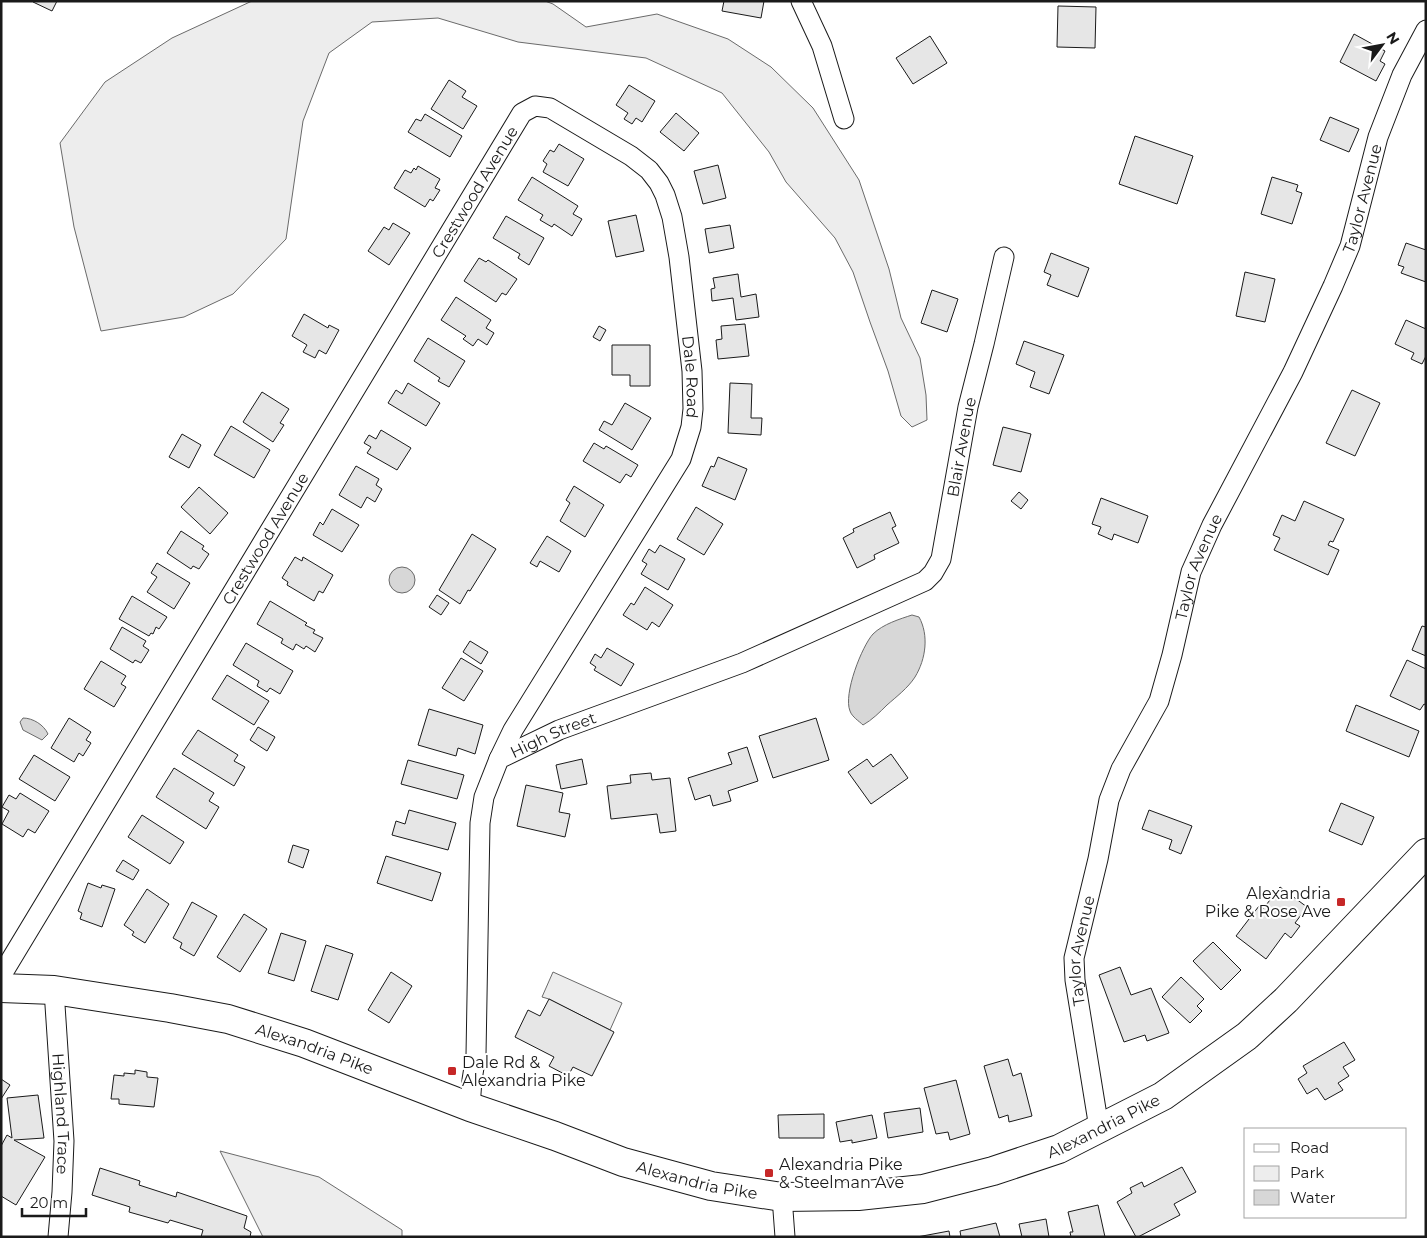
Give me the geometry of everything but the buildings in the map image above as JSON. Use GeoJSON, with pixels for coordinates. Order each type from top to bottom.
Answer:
{"type":"FeatureCollection","features":[{"type":"Feature","properties":{"kind":"main road","name":"Alexandria Pike"},"geometry":{"type":"LineString","coordinates":[[1,988],[54,990],[228,1019],[304,1044],[622,1162],[711,1186],[782,1197],[858,1196],[922,1189],[993,1171],[1059,1149],[1164,1096],[1247,1036],[1286,1000],[1426,854]]}},
{"type":"Feature","properties":{"kind":"street"},"geometry":{"type":"LineString","coordinates":[[801,1],[822,46],[844,119]]}},
{"type":"Feature","properties":{"kind":"street","name":"Taylor Avenue"},"geometry":{"type":"LineString","coordinates":[[1099,1128],[1075,980],[1074,958],[1098,859],[1109,800],[1121,769],[1159,701],[1172,655],[1191,572],[1212,525],[1293,372],[1350,246],[1378,137],[1402,75],[1426,30]]}},
{"type":"Feature","properties":{"kind":"street","name":"Dale Road"},"geometry":{"type":"LineString","coordinates":[[499,759],[513,730],[681,460],[691,427],[694,409],[692,371],[678,249],[672,217],[659,183],[649,170],[631,156],[550,108],[535,106]]}},
{"type":"Feature","properties":{"kind":"street","name":"Crestwood Avenue"},"geometry":{"type":"LineString","coordinates":[[1,976],[522,113],[535,106]]}},
{"type":"Feature","properties":{"kind":"street","name":"Blair Avenue"},"geometry":{"type":"LineString","coordinates":[[878,603],[925,581],[933,573],[941,559],[968,407],[1004,257]]}},
{"type":"Feature","properties":{"kind":"street","name":"High Street"},"geometry":{"type":"LineString","coordinates":[[470,1107],[476,1055],[480,823],[484,796],[499,759],[559,730],[742,663],[878,603]]}},
{"type":"Feature","properties":{"kind":"street","name":"Highland Trace"},"geometry":{"type":"LineString","coordinates":[[54,990],[64,1141],[58,1237]]}},
{"type":"Feature","properties":{"kind":"street"},"geometry":{"type":"LineString","coordinates":[[782,1197],[785,1237]]}},
{"type":"Feature","properties":{"kind":"green space"},"geometry":{"type":"Polygon","coordinates":[[[252,1],[545,1],[553,4],[586,27],[657,14],[728,39],[771,67],[813,108],[859,180],[889,269],[901,318],[920,358],[926,395],[927,420],[912,427],[901,416],[888,371],[853,272],[835,238],[786,182],[769,152],[722,93],[646,58],[518,42],[438,18],[372,22],[329,53],[303,121],[286,239],[233,294],[184,317],[101,331],[74,227],[60,143],[105,82],[172,38],[252,1]]]}},
{"type":"Feature","properties":{"kind":"green space"},"geometry":{"type":"Polygon","coordinates":[[[553,972],[622,1003],[610,1030],[542,997],[553,972]]]}},
{"type":"Feature","properties":{"kind":"green space"},"geometry":{"type":"Polygon","coordinates":[[[220,1151],[319,1177],[402,1230],[402,1237],[263,1237],[220,1151]]]}},
{"type":"Feature","properties":{"kind":"water"},"geometry":{"type":"Polygon","coordinates":[[[402,567],[411,571],[415,580],[411,589],[402,593],[393,589],[389,580],[393,571],[402,567]]]}},
{"type":"Feature","properties":{"kind":"water"},"geometry":{"type":"Polygon","coordinates":[[[912,615],[919,617],[924,631],[924,655],[919,670],[905,689],[876,716],[863,725],[851,713],[849,703],[851,682],[859,659],[869,640],[877,630],[912,615]]]}},
{"type":"Feature","properties":{"kind":"water"},"geometry":{"type":"Polygon","coordinates":[[[23,718],[31,719],[38,723],[48,734],[42,740],[23,730],[20,722],[23,718]]]}},
{"type":"Feature","properties":{"kind":"place","name":"Alexandria Pike & Rose Ave"},"geometry":{"type":"Point","coordinates":[1341,902]}},
{"type":"Feature","properties":{"kind":"place","name":"Dale Rd & Alexandria Pike"},"geometry":{"type":"Point","coordinates":[452,1071]}},
{"type":"Feature","properties":{"kind":"place","name":"Alexandria Pike & Steelman Ave"},"geometry":{"type":"Point","coordinates":[769,1173]}}]}
